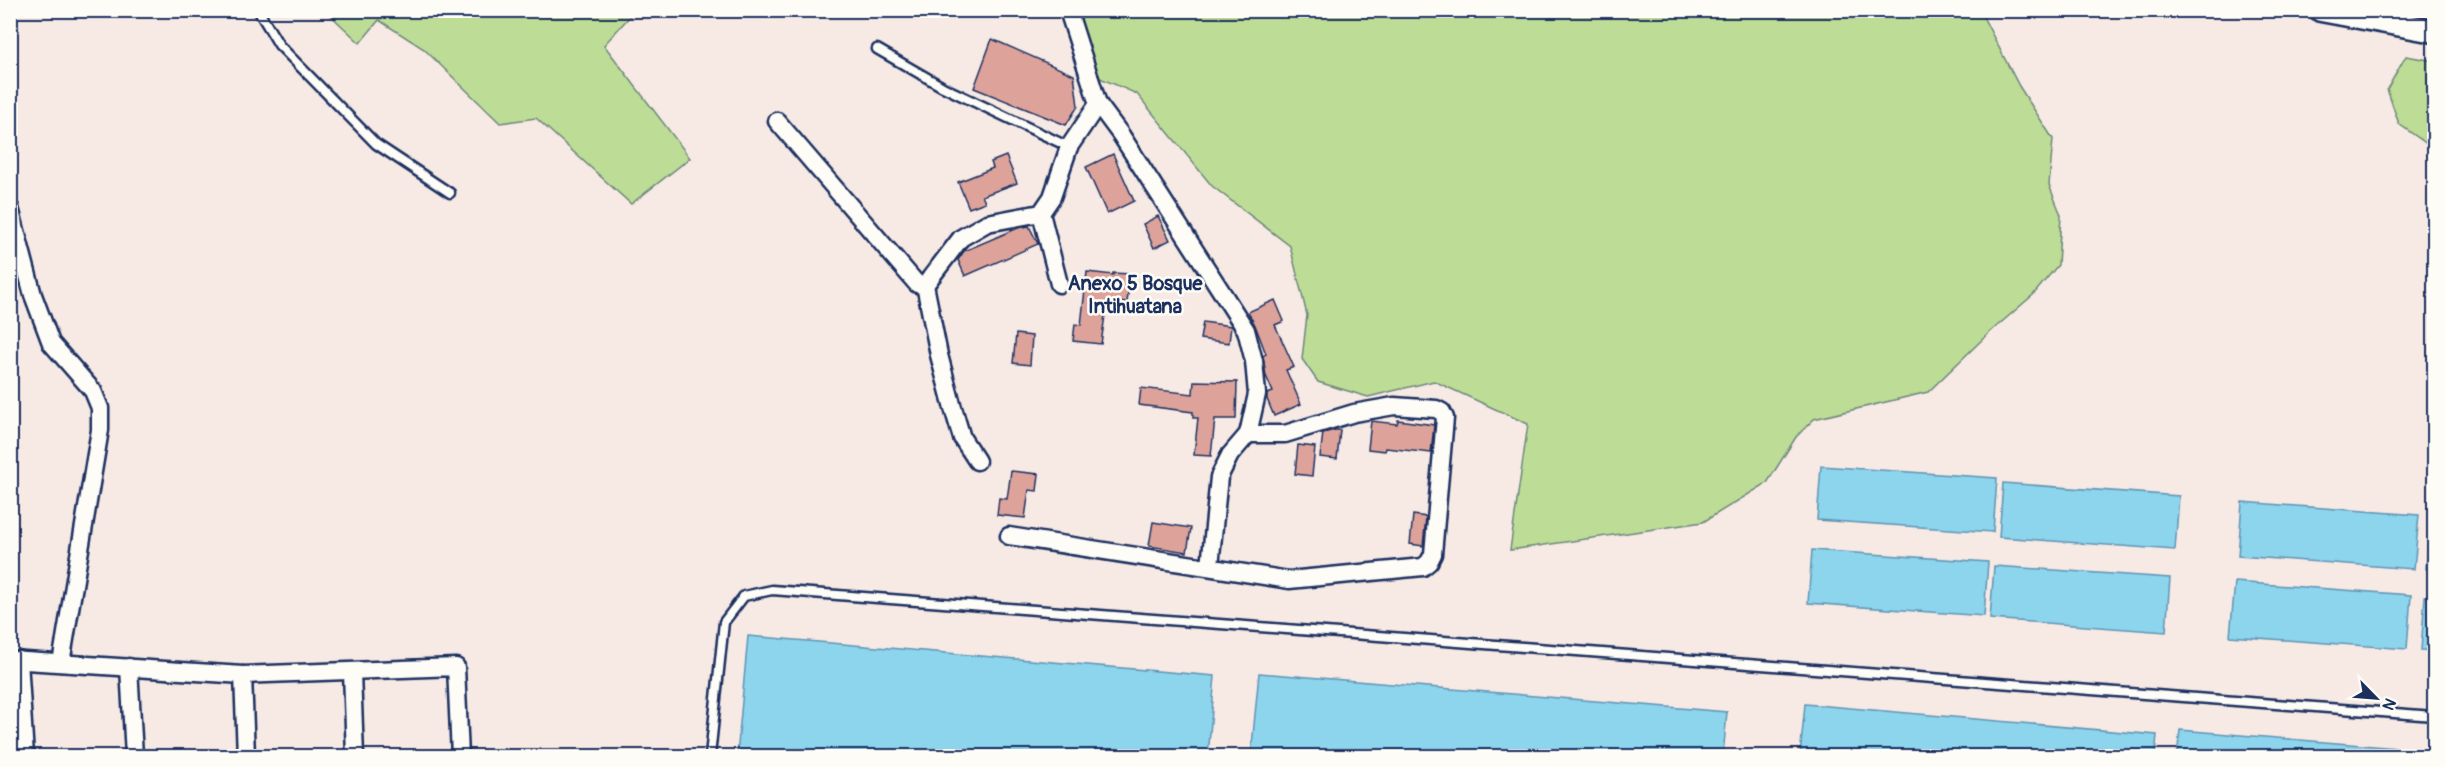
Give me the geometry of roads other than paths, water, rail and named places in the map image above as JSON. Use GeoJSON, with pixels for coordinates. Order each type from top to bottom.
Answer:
{"type":"FeatureCollection","features":[{"type":"Feature","properties":{"kind":"main road"},"geometry":{"type":"LineString","coordinates":[[2321,10],[2434,31]]}},
{"type":"Feature","properties":{"kind":"street"},"geometry":{"type":"LineString","coordinates":[[1068,10],[1098,104],[1121,135],[1246,330],[1254,361],[1257,394],[1248,434],[1230,455],[1219,477],[1210,566]]}},
{"type":"Feature","properties":{"kind":"street"},"geometry":{"type":"LineString","coordinates":[[777,121],[917,284],[925,285],[961,238],[987,224],[1041,213],[1052,197],[1069,147],[1098,104]]}},
{"type":"Feature","properties":{"kind":"street"},"geometry":{"type":"LineString","coordinates":[[10,208],[33,295],[51,343],[93,390],[100,408],[100,430],[62,663]]}},
{"type":"Feature","properties":{"kind":"street"},"geometry":{"type":"LineString","coordinates":[[1041,213],[1059,284]]}},
{"type":"Feature","properties":{"kind":"street"},"geometry":{"type":"LineString","coordinates":[[925,285],[939,355],[953,408],[962,438],[977,461]]}},
{"type":"Feature","properties":{"kind":"street"},"geometry":{"type":"LineString","coordinates":[[1009,536],[1289,580],[1423,567],[1430,562],[1433,554],[1445,418],[1442,412],[1436,409],[1394,406],[1354,413],[1285,434],[1248,434]]}},
{"type":"Feature","properties":{"kind":"street"},"geometry":{"type":"LineString","coordinates":[[25,756],[15,660],[243,675],[456,667],[460,756]]}},
{"type":"Feature","properties":{"kind":"street"},"geometry":{"type":"LineString","coordinates":[[129,667],[134,756]]}},
{"type":"Feature","properties":{"kind":"street"},"geometry":{"type":"LineString","coordinates":[[352,672],[355,756]]}},
{"type":"Feature","properties":{"kind":"street"},"geometry":{"type":"LineString","coordinates":[[243,675],[246,756]]}},
{"type":"Feature","properties":{"kind":"lane"},"geometry":{"type":"LineString","coordinates":[[258,10],[279,45],[376,144],[450,193]]}},
{"type":"Feature","properties":{"kind":"lane"},"geometry":{"type":"LineString","coordinates":[[877,49],[943,87],[1069,147]]}},
{"type":"Feature","properties":{"kind":"lane"},"geometry":{"type":"LineString","coordinates":[[710,756],[724,622],[744,596],[772,590],[2434,716]]}},
{"type":"Feature","properties":{"kind":"water"},"geometry":{"type":"Polygon","coordinates":[[[1821,466],[1997,478],[1993,532],[1817,520],[1821,466]]]}},
{"type":"Feature","properties":{"kind":"water"},"geometry":{"type":"Polygon","coordinates":[[[2003,483],[2179,496],[2175,550],[1999,537],[2003,483]]]}},
{"type":"Feature","properties":{"kind":"water"},"geometry":{"type":"Polygon","coordinates":[[[2242,502],[2419,515],[2414,569],[2238,556],[2242,502]]]}},
{"type":"Feature","properties":{"kind":"water"},"geometry":{"type":"Polygon","coordinates":[[[2430,515],[2434,515],[2434,569],[2426,569],[2430,515]]]}},
{"type":"Feature","properties":{"kind":"water"},"geometry":{"type":"Polygon","coordinates":[[[1812,550],[1988,562],[1984,616],[1808,603],[1812,550]]]}},
{"type":"Feature","properties":{"kind":"water"},"geometry":{"type":"Polygon","coordinates":[[[1994,566],[2170,578],[2166,632],[1990,619],[1994,566]]]}},
{"type":"Feature","properties":{"kind":"water"},"geometry":{"type":"Polygon","coordinates":[[[2235,582],[2411,595],[2407,649],[2230,636],[2235,582]]]}},
{"type":"Feature","properties":{"kind":"water"},"geometry":{"type":"Polygon","coordinates":[[[2425,596],[2434,597],[2434,651],[2421,650],[2425,596]]]}},
{"type":"Feature","properties":{"kind":"water"},"geometry":{"type":"Polygon","coordinates":[[[748,636],[1215,676],[1208,756],[737,756],[748,636]]]}},
{"type":"Feature","properties":{"kind":"water"},"geometry":{"type":"Polygon","coordinates":[[[1259,673],[1727,712],[1723,756],[1251,756],[1259,673]]]}},
{"type":"Feature","properties":{"kind":"water"},"geometry":{"type":"Polygon","coordinates":[[[1805,704],[2157,735],[2155,756],[1800,756],[1805,704]]]}},
{"type":"Feature","properties":{"kind":"water"},"geometry":{"type":"Polygon","coordinates":[[[2180,730],[2434,751],[2434,756],[2177,756],[2180,730]]]}},
{"type":"Feature","properties":{"kind":"district","name":"Anexo 5 Bosque Intihuatana"},"geometry":{"type":"Point","coordinates":[1135,294]}}]}
